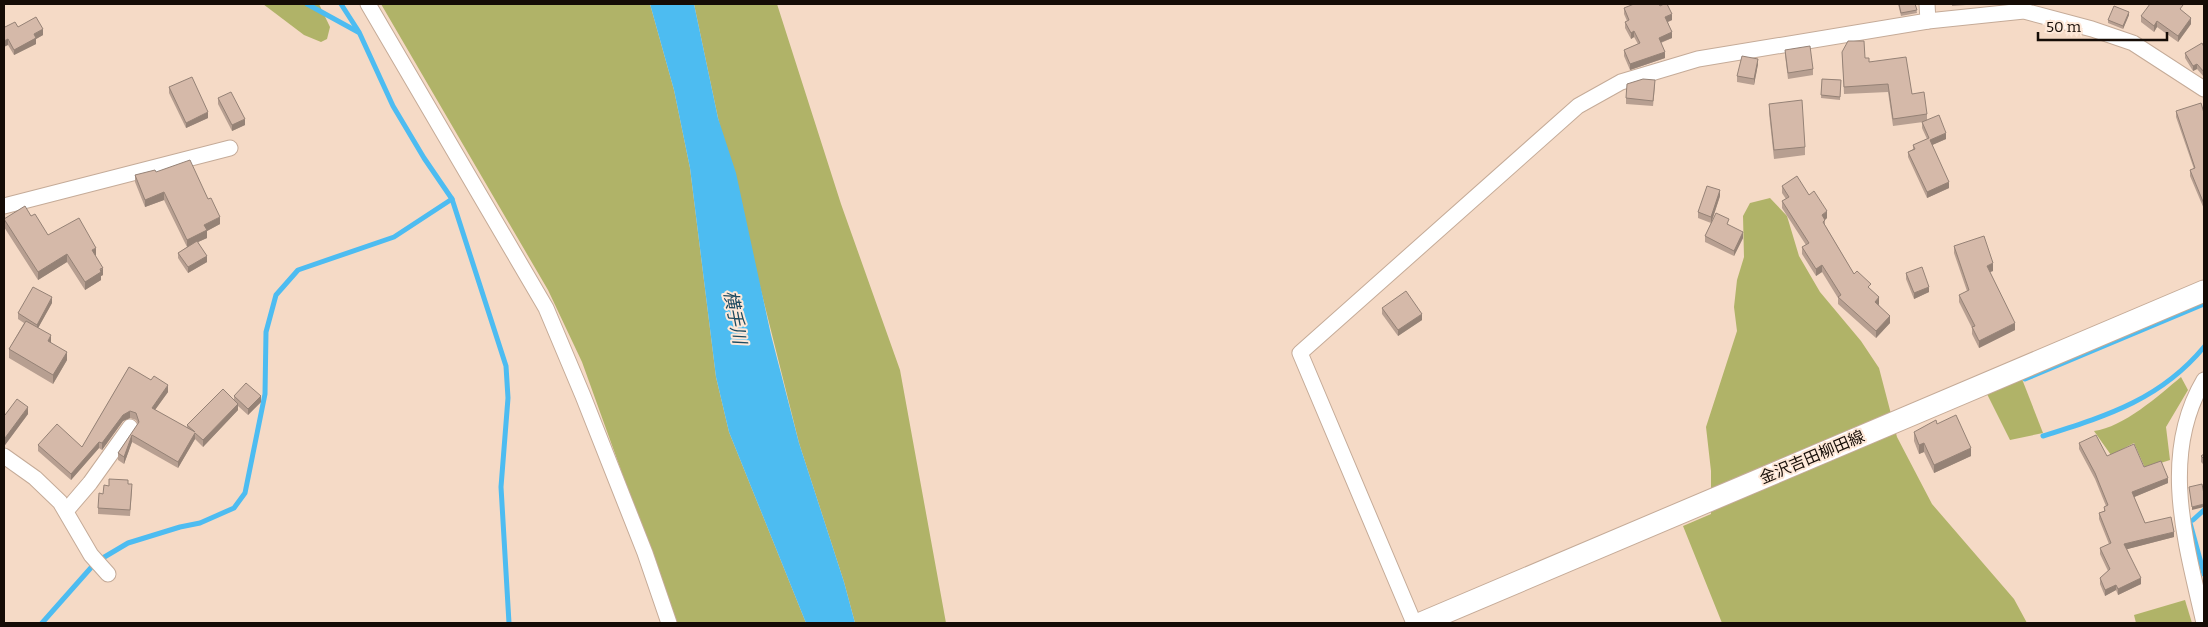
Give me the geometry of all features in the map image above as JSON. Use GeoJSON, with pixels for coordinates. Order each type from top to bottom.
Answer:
{"type":"FeatureCollection","features":[{"type":"Feature","properties":{"kind":"main road","name":"金沢吉田柳田線"},"geometry":{"type":"LineString","coordinates":[[1420,623],[2204,291]]}},
{"type":"Feature","properties":{"kind":"street"},"geometry":{"type":"LineString","coordinates":[[368,4],[546,308],[645,554],[669,623]]}},
{"type":"Feature","properties":{"kind":"street"},"geometry":{"type":"LineString","coordinates":[[1927,4],[1928,21]]}},
{"type":"Feature","properties":{"kind":"street"},"geometry":{"type":"LineString","coordinates":[[1414,623],[1300,353],[1578,106],[1621,82],[1698,59],[1928,21],[2024,10],[2092,29],[2133,43],[2204,88]]}},
{"type":"Feature","properties":{"kind":"street"},"geometry":{"type":"LineString","coordinates":[[4,206],[230,148]]}},
{"type":"Feature","properties":{"kind":"street"},"geometry":{"type":"LineString","coordinates":[[2204,380],[2194,397],[2185,426],[2180,449],[2178,473],[2181,513],[2204,623]]}},
{"type":"Feature","properties":{"kind":"street"},"geometry":{"type":"LineString","coordinates":[[66,510],[90,483],[130,427]]}},
{"type":"Feature","properties":{"kind":"street"},"geometry":{"type":"LineString","coordinates":[[4,456],[35,478],[60,502],[91,555],[108,574]]}},
{"type":"Feature","properties":{"kind":"green space"},"geometry":{"type":"Polygon","coordinates":[[[263,4],[319,4],[330,27],[327,39],[321,42],[304,35],[263,4]]]}},
{"type":"Feature","properties":{"kind":"green space"},"geometry":{"type":"Polygon","coordinates":[[[381,4],[650,4],[674,90],[690,168],[716,377],[729,432],[806,623],[676,623],[582,362],[548,290],[381,4]]]}},
{"type":"Feature","properties":{"kind":"green space"},"geometry":{"type":"Polygon","coordinates":[[[694,4],[777,4],[841,204],[900,370],[946,623],[855,623],[844,582],[799,443],[718,118],[694,4]]]}},
{"type":"Feature","properties":{"kind":"green space"},"geometry":{"type":"Polygon","coordinates":[[[1770,198],[1787,216],[1799,256],[1820,292],[1861,341],[1879,368],[1897,437],[1932,504],[2014,599],[2027,623],[1722,623],[1683,526],[1711,514],[1711,471],[1706,427],[1737,331],[1734,307],[1737,280],[1744,257],[1743,216],[1750,203],[1770,198]]]}},
{"type":"Feature","properties":{"kind":"green space"},"geometry":{"type":"Polygon","coordinates":[[[2181,377],[2188,390],[2166,427],[2170,460],[2145,468],[2134,443],[2111,455],[2094,431],[2117,424],[2129,417],[2181,377]]]}},
{"type":"Feature","properties":{"kind":"green space"},"geometry":{"type":"Polygon","coordinates":[[[2022,379],[2043,433],[2010,440],[1987,394],[2022,379]]]}},
{"type":"Feature","properties":{"kind":"green space"},"geometry":{"type":"Polygon","coordinates":[[[2185,600],[2192,623],[2136,623],[2134,615],[2185,600]]]}},
{"type":"Feature","properties":{"kind":"water","name":"横手川"},"geometry":{"type":"Polygon","coordinates":[[[650,4],[694,4],[718,118],[736,173],[771,335],[799,443],[844,582],[855,623],[806,623],[729,432],[716,377],[690,168],[674,90],[650,4]]]}},
{"type":"Feature","properties":{"kind":"building"},"geometry":{"type":"Polygon","coordinates":[[[1634,4],[1659,4],[1660,6],[1667,4],[1672,14],[1665,17],[1672,32],[1659,38],[1665,52],[1630,64],[1624,50],[1640,43],[1634,31],[1631,33],[1625,22],[1629,20],[1624,8],[1634,4]]]}},
{"type":"Feature","properties":{"kind":"building"},"geometry":{"type":"Polygon","coordinates":[[[1899,4],[1915,4],[1917,10],[1901,13],[1899,4]]]}},
{"type":"Feature","properties":{"kind":"building"},"geometry":{"type":"Polygon","coordinates":[[[2150,4],[2181,4],[2183,5],[2180,9],[2191,18],[2178,36],[2157,21],[2154,26],[2141,16],[2150,4]]]}},
{"type":"Feature","properties":{"kind":"building"},"geometry":{"type":"Polygon","coordinates":[[[2114,6],[2129,12],[2123,26],[2108,20],[2114,6]]]}},
{"type":"Feature","properties":{"kind":"building"},"geometry":{"type":"Polygon","coordinates":[[[36,17],[43,29],[34,34],[36,38],[14,50],[8,39],[4,41],[4,25],[5,27],[15,22],[18,27],[36,17]]]}},
{"type":"Feature","properties":{"kind":"building"},"geometry":{"type":"Polygon","coordinates":[[[1848,41],[1864,41],[1865,58],[1869,58],[1869,62],[1906,57],[1912,94],[1924,92],[1927,114],[1893,119],[1888,84],[1844,87],[1842,52],[1848,41]]]}},
{"type":"Feature","properties":{"kind":"building"},"geometry":{"type":"Polygon","coordinates":[[[2202,43],[2204,47],[2204,72],[2197,64],[2193,66],[2185,53],[2202,43]]]}},
{"type":"Feature","properties":{"kind":"building"},"geometry":{"type":"Polygon","coordinates":[[[1810,46],[1813,69],[1788,73],[1785,50],[1810,46]]]}},
{"type":"Feature","properties":{"kind":"building"},"geometry":{"type":"Polygon","coordinates":[[[1742,56],[1758,59],[1754,79],[1737,76],[1742,56]]]}},
{"type":"Feature","properties":{"kind":"building"},"geometry":{"type":"Polygon","coordinates":[[[192,77],[208,112],[186,123],[169,87],[192,77]]]}},
{"type":"Feature","properties":{"kind":"building"},"geometry":{"type":"Polygon","coordinates":[[[1643,79],[1655,80],[1653,101],[1626,98],[1627,84],[1643,79]]]}},
{"type":"Feature","properties":{"kind":"building"},"geometry":{"type":"Polygon","coordinates":[[[1822,79],[1841,80],[1840,97],[1821,95],[1822,79]]]}},
{"type":"Feature","properties":{"kind":"building"},"geometry":{"type":"Polygon","coordinates":[[[231,92],[245,119],[232,125],[218,98],[231,92]]]}},
{"type":"Feature","properties":{"kind":"building"},"geometry":{"type":"Polygon","coordinates":[[[1802,100],[1805,147],[1774,150],[1769,104],[1802,100]]]}},
{"type":"Feature","properties":{"kind":"building"},"geometry":{"type":"Polygon","coordinates":[[[2201,103],[2204,113],[2204,204],[2190,170],[2195,168],[2176,111],[2201,103]]]}},
{"type":"Feature","properties":{"kind":"building"},"geometry":{"type":"Polygon","coordinates":[[[1939,115],[1946,133],[1930,140],[1949,182],[1927,192],[1908,152],[1915,149],[1913,145],[1929,138],[1922,122],[1939,115]]]}},
{"type":"Feature","properties":{"kind":"building"},"geometry":{"type":"Polygon","coordinates":[[[190,160],[208,199],[211,198],[220,217],[204,225],[207,230],[187,240],[164,192],[145,200],[135,175],[155,170],[156,172],[190,160]]]}},
{"type":"Feature","properties":{"kind":"building"},"geometry":{"type":"Polygon","coordinates":[[[1797,176],[1809,195],[1814,191],[1827,211],[1822,215],[1825,220],[1823,222],[1854,274],[1857,271],[1871,284],[1868,287],[1879,297],[1875,302],[1890,316],[1876,331],[1838,297],[1841,295],[1822,265],[1816,269],[1802,247],[1809,243],[1782,201],[1789,197],[1782,186],[1797,176]]]}},
{"type":"Feature","properties":{"kind":"building"},"geometry":{"type":"Polygon","coordinates":[[[1707,186],[1720,190],[1711,217],[1698,212],[1707,186]]]}},
{"type":"Feature","properties":{"kind":"building"},"geometry":{"type":"Polygon","coordinates":[[[25,206],[31,216],[35,214],[48,235],[79,218],[96,248],[92,250],[103,268],[100,269],[101,272],[85,282],[67,254],[38,272],[4,219],[25,206]]]}},
{"type":"Feature","properties":{"kind":"building"},"geometry":{"type":"Polygon","coordinates":[[[1716,213],[1729,219],[1727,224],[1743,232],[1734,251],[1705,236],[1716,213]]]}},
{"type":"Feature","properties":{"kind":"building"},"geometry":{"type":"Polygon","coordinates":[[[1984,236],[1993,263],[1987,266],[2015,323],[1979,341],[1972,327],[1975,326],[1959,295],[1969,290],[1954,246],[1984,236]]]}},
{"type":"Feature","properties":{"kind":"building"},"geometry":{"type":"Polygon","coordinates":[[[197,241],[207,256],[188,267],[178,253],[197,241]]]}},
{"type":"Feature","properties":{"kind":"building"},"geometry":{"type":"Polygon","coordinates":[[[1922,267],[1929,287],[1914,293],[1906,273],[1922,267]]]}},
{"type":"Feature","properties":{"kind":"building"},"geometry":{"type":"Polygon","coordinates":[[[33,287],[52,297],[37,325],[18,313],[33,287]]]}},
{"type":"Feature","properties":{"kind":"building"},"geometry":{"type":"Polygon","coordinates":[[[1406,291],[1422,314],[1398,330],[1382,308],[1406,291]]]}},
{"type":"Feature","properties":{"kind":"building"},"geometry":{"type":"Polygon","coordinates":[[[26,321],[51,335],[48,341],[67,352],[53,375],[9,349],[26,321]]]}},
{"type":"Feature","properties":{"kind":"building"},"geometry":{"type":"Polygon","coordinates":[[[129,367],[151,380],[154,376],[168,385],[152,408],[195,432],[187,425],[223,389],[238,404],[203,440],[195,433],[178,462],[132,435],[124,457],[118,453],[139,422],[136,413],[130,411],[123,415],[102,443],[99,442],[71,474],[38,445],[57,424],[82,447],[129,367]]]}},
{"type":"Feature","properties":{"kind":"building"},"geometry":{"type":"Polygon","coordinates":[[[246,383],[261,396],[248,409],[234,396],[246,383]]]}},
{"type":"Feature","properties":{"kind":"building"},"geometry":{"type":"Polygon","coordinates":[[[17,399],[28,407],[5,438],[4,414],[17,399]]]}},
{"type":"Feature","properties":{"kind":"building"},"geometry":{"type":"Polygon","coordinates":[[[1956,415],[1971,448],[1934,465],[1924,443],[1919,445],[1914,432],[1936,420],[1937,424],[1956,415]]]}},
{"type":"Feature","properties":{"kind":"building"},"geometry":{"type":"Polygon","coordinates":[[[2096,435],[2107,456],[2134,444],[2144,467],[2161,461],[2168,478],[2132,492],[2145,523],[2171,517],[2174,532],[2124,544],[2141,578],[2118,589],[2116,585],[2105,590],[2100,578],[2110,569],[2100,548],[2111,543],[2099,513],[2105,511],[2104,507],[2108,505],[2095,473],[2079,443],[2096,435]]]}},
{"type":"Feature","properties":{"kind":"building"},"geometry":{"type":"Polygon","coordinates":[[[109,479],[128,480],[128,484],[132,484],[130,510],[98,508],[99,493],[103,494],[104,485],[109,486],[109,479]]]}},
{"type":"Feature","properties":{"kind":"building"},"geometry":{"type":"Polygon","coordinates":[[[2202,484],[2204,504],[2192,507],[2189,487],[2202,484]]]}},
{"type":"Feature","properties":{"kind":"waterway"},"geometry":{"type":"LineString","coordinates":[[307,4],[358,32]]}},
{"type":"Feature","properties":{"kind":"waterway"},"geometry":{"type":"LineString","coordinates":[[341,4],[359,32],[393,106],[424,158],[452,199],[506,366],[508,398],[501,487],[509,623]]}},
{"type":"Feature","properties":{"kind":"waterway"},"geometry":{"type":"LineString","coordinates":[[42,623],[96,562],[128,543],[200,523],[234,508],[245,493],[265,394],[266,332],[276,295],[298,270],[394,237],[452,199]]}},
{"type":"Feature","properties":{"kind":"waterway"},"geometry":{"type":"LineString","coordinates":[[2025,379],[2204,304]]}},
{"type":"Feature","properties":{"kind":"waterway"},"geometry":{"type":"LineString","coordinates":[[2043,436],[2089,421],[2131,404],[2169,380],[2204,347]]}},
{"type":"Feature","properties":{"kind":"waterway"},"geometry":{"type":"LineString","coordinates":[[2193,520],[2204,510]]}},
{"type":"Feature","properties":{"kind":"waterway"},"geometry":{"type":"LineString","coordinates":[[2190,523],[2204,574]]}}]}
